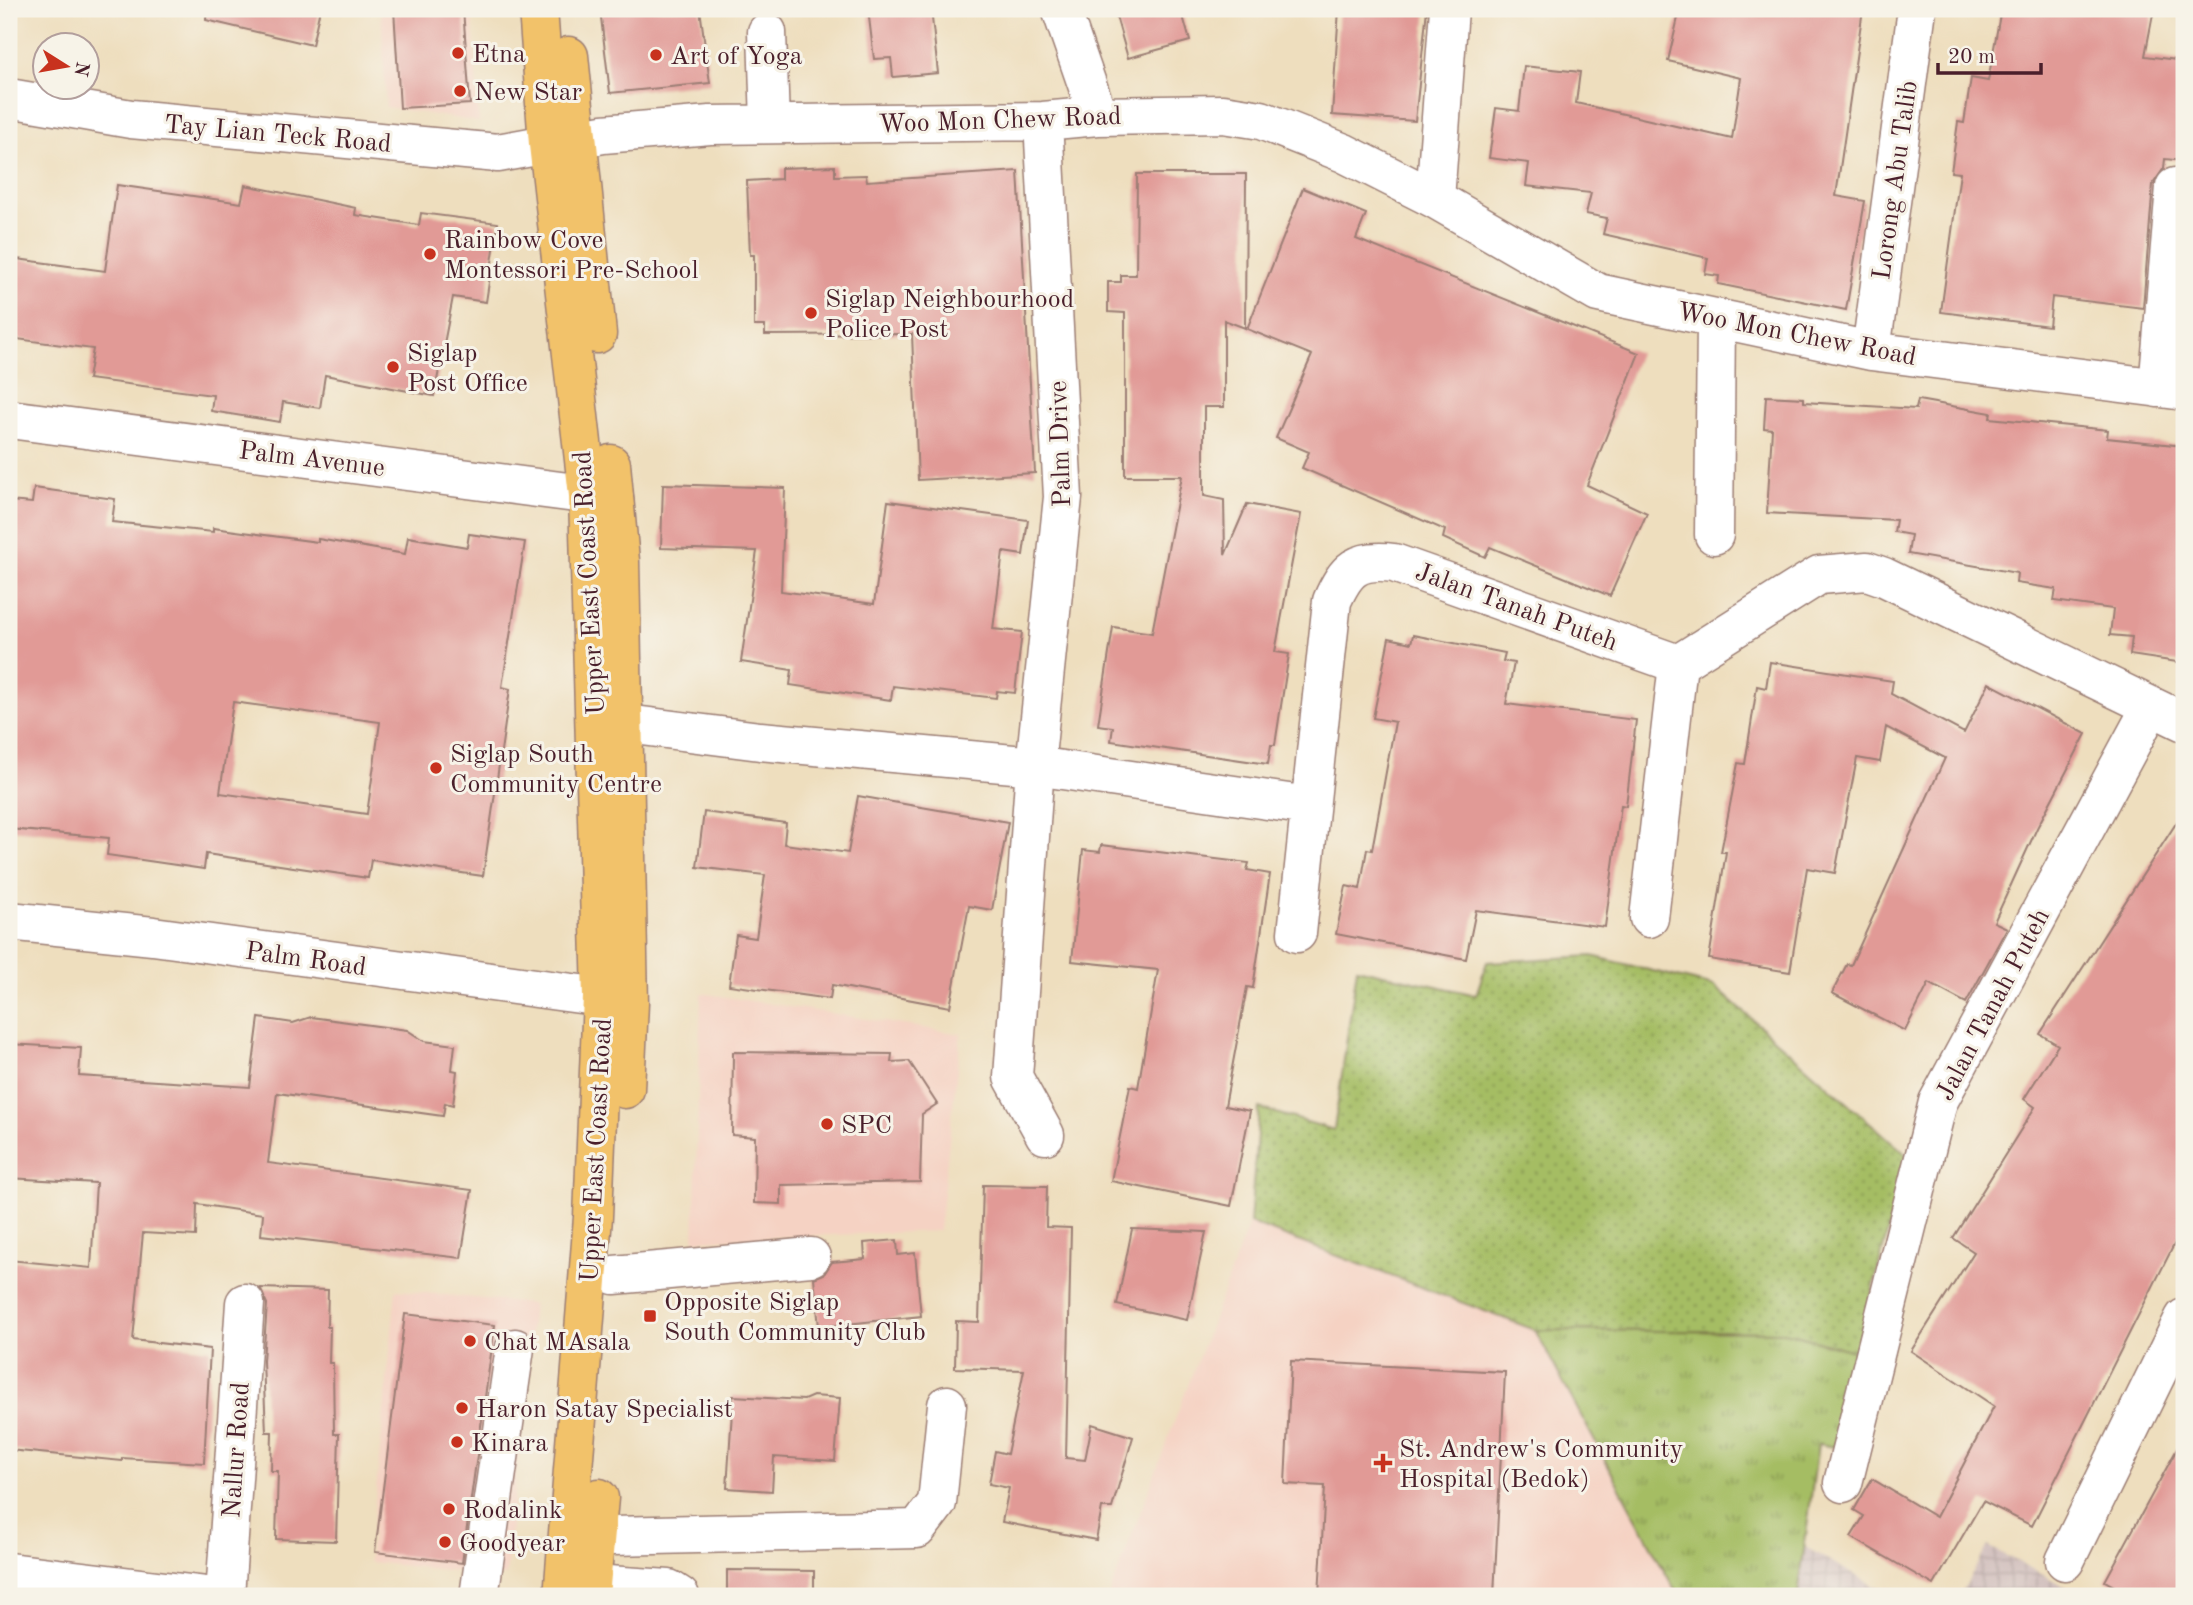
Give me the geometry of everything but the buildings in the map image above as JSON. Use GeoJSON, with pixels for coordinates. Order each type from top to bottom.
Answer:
{"type":"FeatureCollection","features":[{"type":"Feature","properties":{"kind":"main road","name":"Upper East Coast Road"},"geometry":{"type":"LineString","coordinates":[[538,9],[562,141],[601,496],[608,721],[629,1003],[614,1275],[584,1537]]}},
{"type":"Feature","properties":{"kind":"main road","name":"Upper East Coast Road"},"geometry":{"type":"LineString","coordinates":[[562,141],[565,9]]}},
{"type":"Feature","properties":{"kind":"main road","name":"Upper East Coast Road"},"geometry":{"type":"LineString","coordinates":[[582,1592],[602,997],[608,721]]}},
{"type":"Feature","properties":{"kind":"street"},"geometry":{"type":"LineString","coordinates":[[1061,9],[1098,116]]}},
{"type":"Feature","properties":{"kind":"street"},"geometry":{"type":"LineString","coordinates":[[1435,199],[1449,9]]}},
{"type":"Feature","properties":{"kind":"street","name":"Lorong Abu Talib"},"geometry":{"type":"LineString","coordinates":[[1871,351],[1917,9]]}},
{"type":"Feature","properties":{"kind":"street"},"geometry":{"type":"LineString","coordinates":[[767,32],[770,124]]}},
{"type":"Feature","properties":{"kind":"street","name":"Tay Lian Teck Road"},"geometry":{"type":"LineString","coordinates":[[9,98],[131,119],[498,153],[562,141]]}},
{"type":"Feature","properties":{"kind":"street","name":"Woo Mon Chew Road"},"geometry":{"type":"LineString","coordinates":[[562,141],[637,130],[770,124],[1043,121],[1098,116],[1223,114],[1261,120],[1344,153],[1435,199],[1598,293],[1871,351],[2171,390]]}},
{"type":"Feature","properties":{"kind":"street","name":"Palm Drive"},"geometry":{"type":"LineString","coordinates":[[1043,121],[1063,497],[1034,766],[1013,1077],[1045,1135]]}},
{"type":"Feature","properties":{"kind":"street"},"geometry":{"type":"LineString","coordinates":[[2171,390],[2175,187]]}},
{"type":"Feature","properties":{"kind":"street"},"geometry":{"type":"LineString","coordinates":[[1714,535],[1716,319]]}},
{"type":"Feature","properties":{"kind":"street","name":"Palm Avenue"},"geometry":{"type":"LineString","coordinates":[[9,419],[601,496]]}},
{"type":"Feature","properties":{"kind":"street","name":"Jalan Tanah Puteh"},"geometry":{"type":"LineString","coordinates":[[1309,806],[1332,601],[1341,581],[1354,567],[1373,560],[1394,563],[1678,664],[1706,643],[1819,575],[1867,572],[1884,577],[2168,714],[1938,1102],[1843,1483]]}},
{"type":"Feature","properties":{"kind":"street"},"geometry":{"type":"LineString","coordinates":[[1649,918],[1678,664]]}},
{"type":"Feature","properties":{"kind":"street"},"geometry":{"type":"LineString","coordinates":[[608,721],[761,741],[1034,766],[1309,806],[1297,933]]}},
{"type":"Feature","properties":{"kind":"street","name":"Palm Road"},"geometry":{"type":"LineString","coordinates":[[9,921],[153,936],[602,997]]}},
{"type":"Feature","properties":{"kind":"street"},"geometry":{"type":"LineString","coordinates":[[614,1275],[811,1257]]}},
{"type":"Feature","properties":{"kind":"street","name":"Nallur Road"},"geometry":{"type":"LineString","coordinates":[[9,1572],[203,1596],[245,1303]]}},
{"type":"Feature","properties":{"kind":"street"},"geometry":{"type":"LineString","coordinates":[[2065,1561],[2184,1318]]}},
{"type":"Feature","properties":{"kind":"street"},"geometry":{"type":"LineString","coordinates":[[480,1596],[515,1348]]}},
{"type":"Feature","properties":{"kind":"street"},"geometry":{"type":"LineString","coordinates":[[584,1537],[917,1529],[937,1503],[947,1405]]}},
{"type":"Feature","properties":{"kind":"street"},"geometry":{"type":"LineString","coordinates":[[582,1592],[669,1589],[680,1596]]}},
{"type":"Feature","properties":{"kind":"shaded area"},"geometry":{"type":"Polygon","coordinates":[[[381,9],[472,9],[479,122],[386,107],[381,9]]]}},
{"type":"Feature","properties":{"kind":"shaded area"},"geometry":{"type":"Polygon","coordinates":[[[701,993],[961,1034],[939,1231],[694,1240],[701,993]]]}},
{"type":"Feature","properties":{"kind":"shaded area","name":"St. Andrew's Community Hospital (Bedok)"},"geometry":{"type":"Polygon","coordinates":[[[1249,1223],[1535,1330],[1678,1596],[1109,1596],[1249,1223]]]}},
{"type":"Feature","properties":{"kind":"shaded area"},"geometry":{"type":"Polygon","coordinates":[[[396,1290],[533,1304],[506,1576],[369,1562],[396,1290]]]}},
{"type":"Feature","properties":{"kind":"shaded area"},"geometry":{"type":"Polygon","coordinates":[[[1988,1546],[2083,1596],[1959,1596],[1988,1546]]]}},
{"type":"Feature","properties":{"kind":"shaded area"},"geometry":{"type":"Polygon","coordinates":[[[1805,1547],[1892,1596],[1798,1596],[1805,1547]]]}},
{"type":"Feature","properties":{"kind":"green space"},"geometry":{"type":"Polygon","coordinates":[[[1592,956],[1714,986],[1907,1155],[1857,1352],[1784,1332],[1535,1330],[1250,1223],[1259,1108],[1334,1130],[1357,968],[1476,995],[1487,962],[1592,956]]]}},
{"type":"Feature","properties":{"kind":"green space"},"geometry":{"type":"Polygon","coordinates":[[[1535,1330],[1784,1332],[1857,1352],[1834,1447],[1818,1444],[1798,1596],[1678,1596],[1535,1330]]]}},
{"type":"Feature","properties":{"kind":"place","name":"Etna"},"geometry":{"type":"Point","coordinates":[458,53]}},
{"type":"Feature","properties":{"kind":"place","name":"Art of Yoga"},"geometry":{"type":"Point","coordinates":[656,55]}},
{"type":"Feature","properties":{"kind":"place","name":"New Star"},"geometry":{"type":"Point","coordinates":[460,91]}},
{"type":"Feature","properties":{"kind":"place","name":"Rainbow Cove Montessori Pre-School"},"geometry":{"type":"Point","coordinates":[430,254]}},
{"type":"Feature","properties":{"kind":"place","name":"Siglap Neighbourhood Police Post"},"geometry":{"type":"Point","coordinates":[811,313]}},
{"type":"Feature","properties":{"kind":"place","name":"Siglap Post Office"},"geometry":{"type":"Point","coordinates":[393,367]}},
{"type":"Feature","properties":{"kind":"place","name":"Siglap South Community Centre"},"geometry":{"type":"Point","coordinates":[436,768]}},
{"type":"Feature","properties":{"kind":"place","name":"SPC"},"geometry":{"type":"Point","coordinates":[827,1124]}},
{"type":"Feature","properties":{"kind":"place","name":"Opposite Siglap South Community Club"},"geometry":{"type":"Point","coordinates":[650,1316]}},
{"type":"Feature","properties":{"kind":"place","name":"Chat MAsala"},"geometry":{"type":"Point","coordinates":[470,1341]}},
{"type":"Feature","properties":{"kind":"place","name":"Haron Satay Specialist"},"geometry":{"type":"Point","coordinates":[462,1408]}},
{"type":"Feature","properties":{"kind":"place","name":"Kinara"},"geometry":{"type":"Point","coordinates":[457,1442]}},
{"type":"Feature","properties":{"kind":"place","name":"St. Andrew's Community Hospital (Bedok)"},"geometry":{"type":"Point","coordinates":[1383,1463]}},
{"type":"Feature","properties":{"kind":"place","name":"Rodalink"},"geometry":{"type":"Point","coordinates":[449,1509]}},
{"type":"Feature","properties":{"kind":"place","name":"Goodyear"},"geometry":{"type":"Point","coordinates":[445,1542]}}]}
